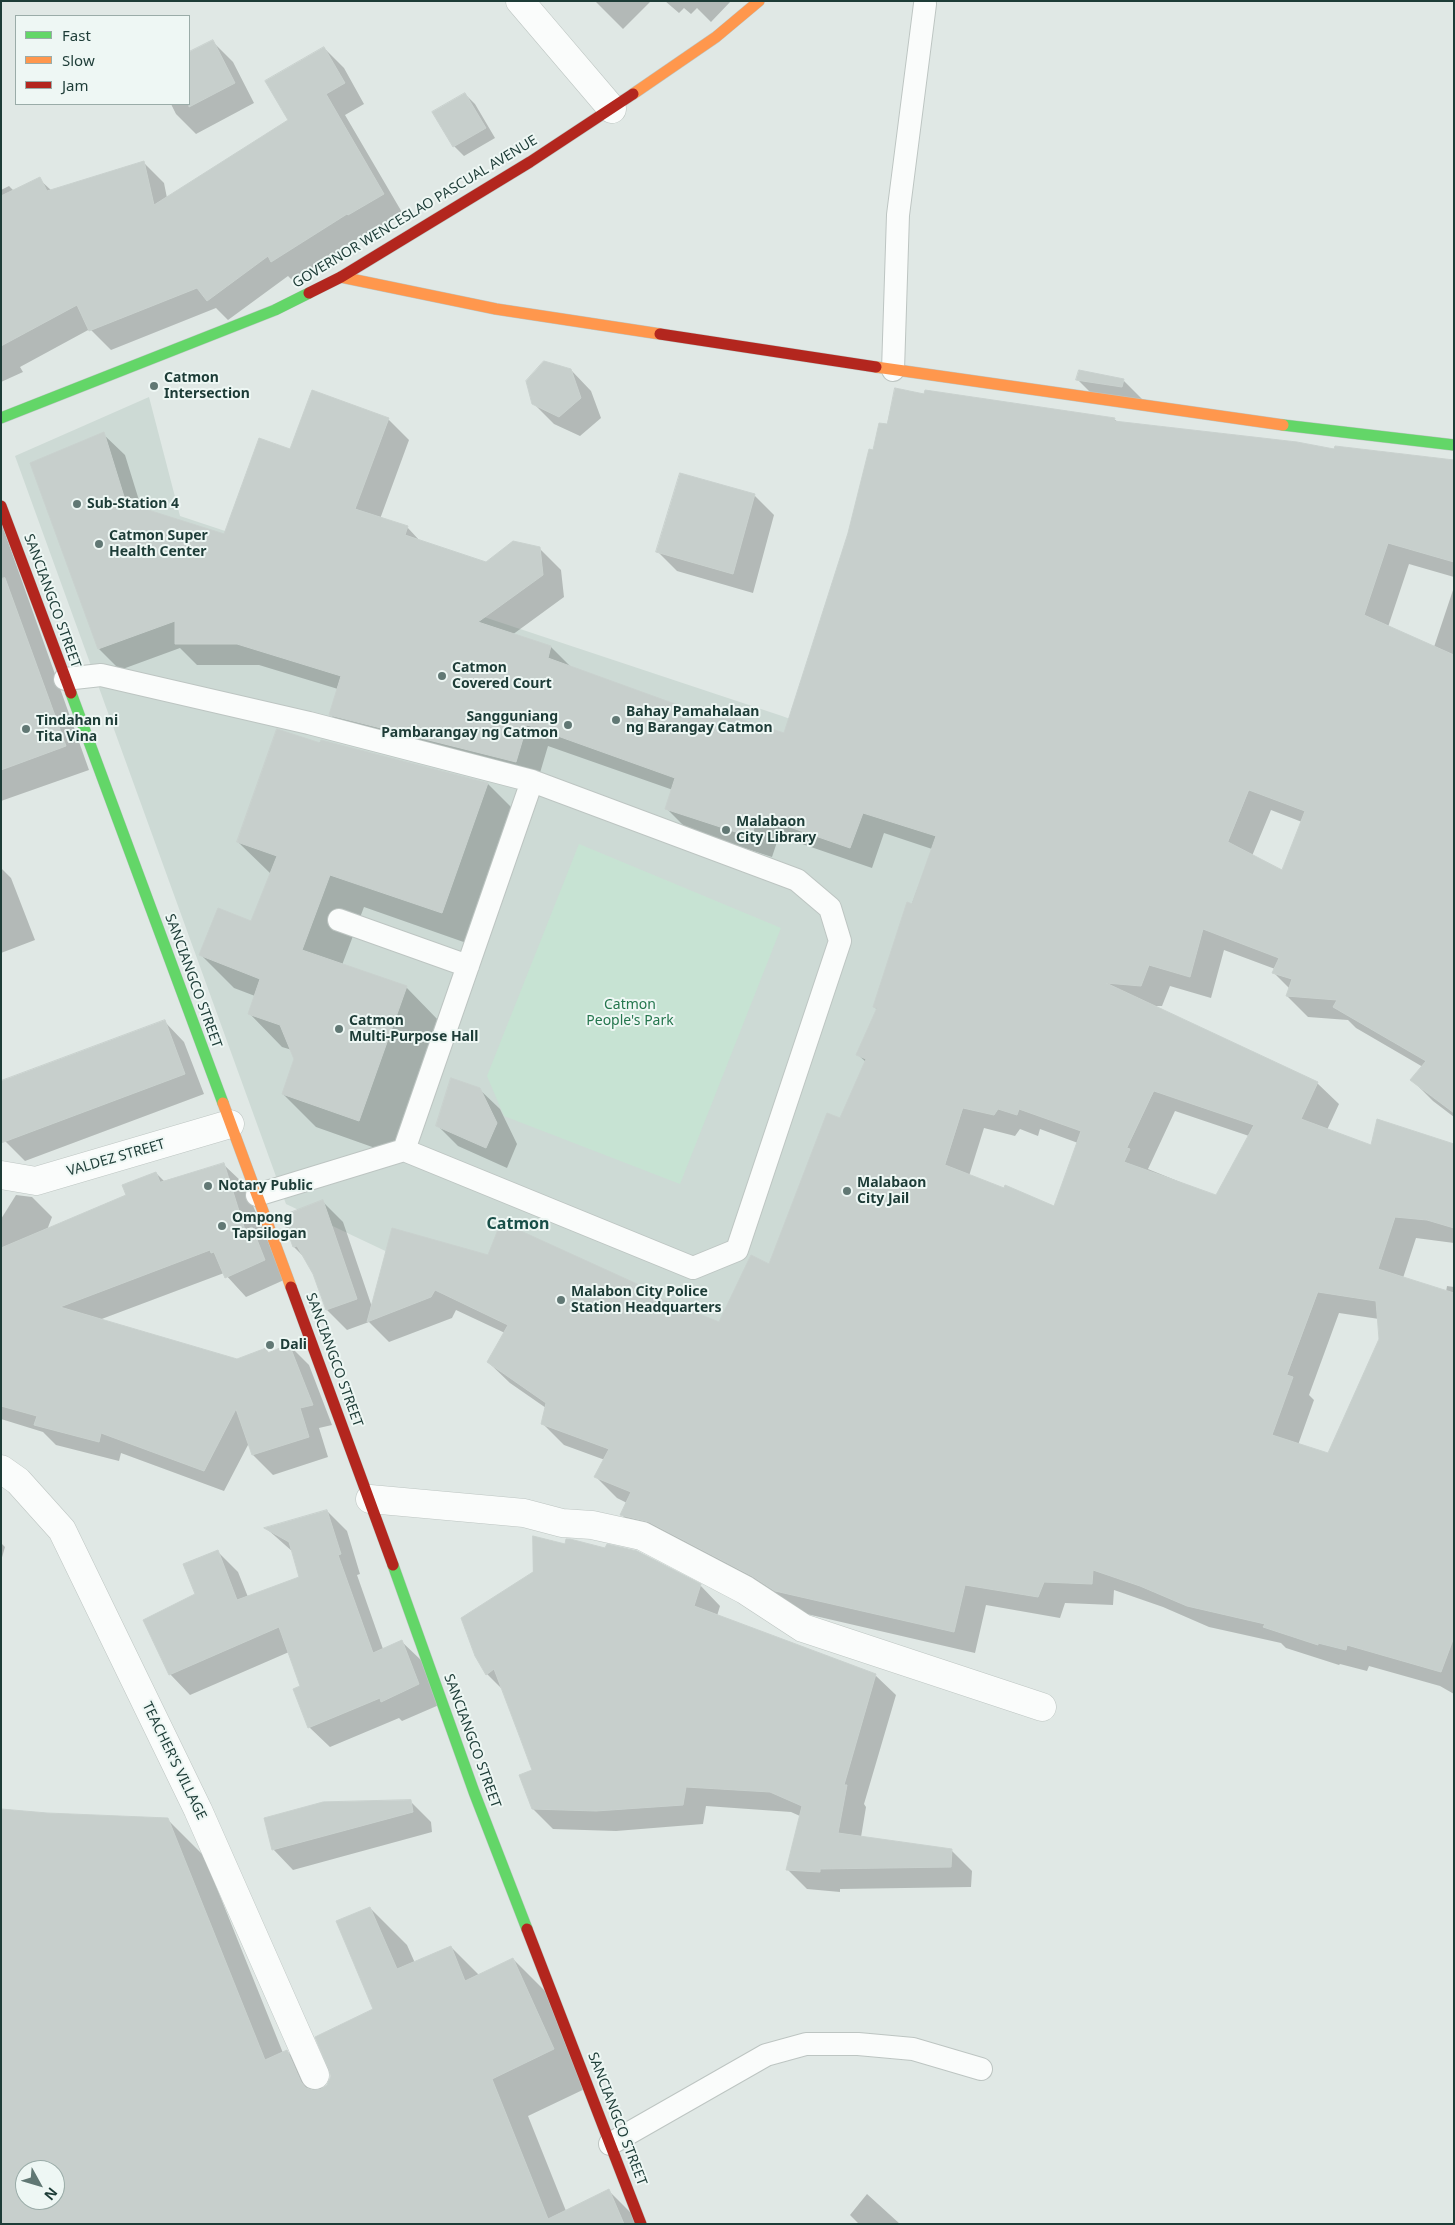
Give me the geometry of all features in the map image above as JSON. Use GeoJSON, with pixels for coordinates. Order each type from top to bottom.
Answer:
{"type":"FeatureCollection","features":[{"type":"Feature","properties":{"kind":"main road","name":"GOVERNOR WENCESLAO PASCUAL AVENUE"},"geometry":{"type":"LineString","coordinates":[[1,418],[275,310],[341,277],[530,162],[612,109],[716,37],[759,1]]}},
{"type":"Feature","properties":{"kind":"main road"},"geometry":{"type":"LineString","coordinates":[[341,277],[496,308],[893,370],[1264,424],[1432,441],[1454,445]]}},
{"type":"Feature","properties":{"kind":"main road","name":"SANCIANGCO STREET"},"geometry":{"type":"LineString","coordinates":[[1,506],[370,1499],[474,1792],[641,2224]]}},
{"type":"Feature","properties":{"kind":"street"},"geometry":{"type":"LineString","coordinates":[[520,1],[612,109]]}},
{"type":"Feature","properties":{"kind":"street","name":"VALDEZ STREET"},"geometry":{"type":"LineString","coordinates":[[1,1175],[36,1181],[230,1124]]}},
{"type":"Feature","properties":{"kind":"street","name":"TEACHER'S VILLAGE"},"geometry":{"type":"LineString","coordinates":[[1,1470],[18,1481],[62,1530],[198,1810],[315,2075]]}},
{"type":"Feature","properties":{"kind":"street"},"geometry":{"type":"LineString","coordinates":[[370,1499],[524,1512],[562,1523],[592,1525],[642,1536],[745,1590],[803,1628],[1042,1707]]}},
{"type":"Feature","properties":{"kind":"lane"},"geometry":{"type":"LineString","coordinates":[[893,370],[898,216],[925,4]]}},
{"type":"Feature","properties":{"kind":"lane"},"geometry":{"type":"LineString","coordinates":[[65,679],[101,675],[309,723],[532,781],[797,880],[830,908],[840,941],[736,1250],[693,1268],[404,1150],[257,1195]]}},
{"type":"Feature","properties":{"kind":"lane"},"geometry":{"type":"LineString","coordinates":[[404,1150],[532,781]]}},
{"type":"Feature","properties":{"kind":"lane"},"geometry":{"type":"LineString","coordinates":[[339,920],[468,966]]}},
{"type":"Feature","properties":{"kind":"lane"},"geometry":{"type":"LineString","coordinates":[[610,2144],[766,2055],[806,2044],[858,2044],[913,2049],[981,2069]]}},
{"type":"Feature","properties":{"kind":"shaded area"},"geometry":{"type":"Polygon","coordinates":[[[149,397],[180,516],[782,716],[1038,810],[804,1449],[286,1204],[15,456],[149,397]]]}},
{"type":"Feature","properties":{"kind":"green space","name":"Catmon People's Park"},"geometry":{"type":"Polygon","coordinates":[[[579,844],[781,928],[680,1184],[504,1116],[487,1076],[579,844]]]}},
{"type":"Feature","properties":{"kind":"building"},"geometry":{"type":"Polygon","coordinates":[[[213,40],[235,83],[189,107],[190,105],[190,52],[213,40]]]}},
{"type":"Feature","properties":{"kind":"building"},"geometry":{"type":"Polygon","coordinates":[[[324,47],[345,83],[326,94],[384,194],[347,214],[271,262],[268,256],[207,301],[197,288],[89,331],[77,305],[1,346],[1,196],[40,177],[47,191],[144,161],[154,205],[288,120],[265,81],[324,47]]]}},
{"type":"Feature","properties":{"kind":"building"},"geometry":{"type":"Polygon","coordinates":[[[465,93],[486,128],[453,147],[432,112],[465,93]]]}},
{"type":"Feature","properties":{"kind":"building"},"geometry":{"type":"Polygon","coordinates":[[[544,361],[571,369],[581,398],[559,417],[532,404],[526,381],[544,361]]]}},
{"type":"Feature","properties":{"kind":"building"},"geometry":{"type":"Polygon","coordinates":[[[1079,370],[1124,379],[1122,387],[1076,380],[1079,370]]]}},
{"type":"Feature","properties":{"kind":"building"},"geometry":{"type":"Polygon","coordinates":[[[895,388],[924,394],[925,390],[1115,418],[1114,421],[1297,442],[1334,449],[1335,446],[1454,460],[1454,562],[1388,543],[1364,615],[1454,655],[1454,1113],[1410,1080],[1426,1061],[1333,1007],[1337,1000],[1286,996],[1292,979],[1272,973],[1279,958],[1203,929],[1190,977],[1149,965],[1141,986],[1106,983],[1318,1082],[1301,1119],[1371,1145],[1377,1119],[1454,1144],[1454,1228],[1427,1220],[1395,1217],[1378,1269],[1454,1293],[1454,1637],[1441,1672],[1347,1645],[1346,1650],[1318,1643],[1318,1645],[1263,1627],[1265,1624],[1187,1606],[1140,1586],[1093,1570],[1092,1584],[1044,1582],[1038,1597],[965,1585],[954,1632],[775,1591],[752,1576],[649,1522],[620,1515],[631,1492],[594,1477],[609,1449],[541,1424],[546,1403],[487,1362],[508,1325],[435,1290],[431,1297],[367,1322],[392,1228],[488,1255],[501,1222],[648,1289],[647,1293],[719,1322],[751,1255],[769,1264],[827,1113],[840,1118],[866,1059],[856,1055],[877,1008],[873,1007],[907,902],[912,904],[936,836],[863,813],[850,848],[758,816],[751,837],[665,809],[675,778],[527,725],[516,762],[329,715],[341,676],[237,644],[175,644],[175,621],[98,649],[30,463],[104,432],[126,503],[224,534],[259,438],[290,449],[312,390],[389,418],[355,509],[408,526],[405,535],[486,562],[513,541],[540,547],[543,575],[478,622],[551,646],[548,658],[697,712],[699,706],[784,733],[848,533],[869,449],[873,450],[879,423],[887,424],[895,388]],[[1249,790],[1228,842],[1282,870],[1305,811],[1249,790]],[[1154,1091],[1127,1148],[1130,1149],[1124,1162],[1216,1195],[1254,1125],[1154,1091]],[[963,1108],[945,1165],[1004,1188],[1005,1185],[1054,1206],[1081,1131],[1019,1109],[1017,1115],[998,1109],[994,1115],[963,1108]],[[1318,1292],[1287,1375],[1293,1377],[1272,1435],[1328,1453],[1379,1339],[1376,1301],[1318,1292]]]}},
{"type":"Feature","properties":{"kind":"building"},"geometry":{"type":"Polygon","coordinates":[[[680,473],[755,494],[733,574],[656,552],[680,473]]]}},
{"type":"Feature","properties":{"kind":"building"},"geometry":{"type":"Polygon","coordinates":[[[5,578],[66,746],[1,770],[1,579],[5,578]]]}},
{"type":"Feature","properties":{"kind":"building"},"geometry":{"type":"Polygon","coordinates":[[[277,729],[320,743],[321,740],[488,783],[442,913],[330,875],[302,950],[407,986],[359,1121],[282,1094],[294,1059],[280,1025],[248,1014],[260,979],[199,955],[218,908],[251,921],[277,856],[237,842],[277,729]]]}},
{"type":"Feature","properties":{"kind":"building"},"geometry":{"type":"Polygon","coordinates":[[[165,1020],[185,1074],[1,1143],[1,1081],[165,1020]]]}},
{"type":"Feature","properties":{"kind":"building"},"geometry":{"type":"Polygon","coordinates":[[[451,1078],[480,1088],[497,1123],[486,1148],[436,1126],[451,1078]]]}},
{"type":"Feature","properties":{"kind":"building"},"geometry":{"type":"Polygon","coordinates":[[[224,1163],[245,1230],[252,1227],[265,1260],[225,1278],[214,1252],[211,1253],[210,1250],[60,1307],[237,1359],[266,1348],[268,1353],[289,1344],[313,1405],[300,1408],[309,1437],[252,1455],[236,1409],[204,1471],[101,1433],[99,1442],[34,1425],[37,1416],[1,1406],[1,1248],[126,1195],[122,1185],[156,1172],[160,1182],[224,1163]]]}},
{"type":"Feature","properties":{"kind":"building"},"geometry":{"type":"Polygon","coordinates":[[[323,1200],[357,1299],[326,1310],[313,1274],[297,1246],[293,1247],[282,1216],[323,1200]]]}},
{"type":"Feature","properties":{"kind":"building"},"geometry":{"type":"Polygon","coordinates":[[[327,1510],[341,1554],[338,1555],[373,1653],[402,1640],[419,1684],[381,1702],[380,1698],[308,1728],[293,1689],[300,1686],[279,1627],[169,1675],[143,1620],[195,1594],[183,1564],[218,1550],[237,1600],[299,1577],[289,1542],[264,1528],[327,1510]]]}},
{"type":"Feature","properties":{"kind":"building"},"geometry":{"type":"Polygon","coordinates":[[[533,1536],[565,1544],[566,1539],[570,1539],[605,1548],[607,1544],[637,1551],[701,1584],[694,1606],[876,1674],[844,1785],[847,1785],[838,1833],[952,1849],[951,1867],[820,1869],[820,1872],[786,1870],[802,1806],[770,1792],[686,1787],[683,1805],[596,1811],[532,1809],[519,1775],[532,1770],[519,1735],[494,1669],[486,1675],[475,1656],[461,1618],[533,1572],[533,1536]]]}},
{"type":"Feature","properties":{"kind":"building"},"geometry":{"type":"Polygon","coordinates":[[[411,1800],[413,1812],[272,1850],[264,1818],[323,1802],[411,1800]]]}},
{"type":"Feature","properties":{"kind":"building"},"geometry":{"type":"Polygon","coordinates":[[[1,1809],[47,1813],[168,1818],[265,2060],[287,2050],[301,2082],[306,2088],[313,2090],[321,2089],[327,2085],[331,2076],[315,2037],[373,2009],[336,1921],[370,1907],[397,1969],[451,1946],[465,1981],[513,1958],[554,2049],[492,2079],[548,2219],[609,2189],[624,2224],[1,2224],[1,1809]]]}},
{"type":"Feature","properties":{"kind":"traffic: fast"},"geometry":{"type":"LineString","coordinates":[[1,418],[275,310],[309,293]]}},
{"type":"Feature","properties":{"kind":"traffic: fast"},"geometry":{"type":"LineString","coordinates":[[1283,425],[1454,445]]}},
{"type":"Feature","properties":{"kind":"traffic: fast"},"geometry":{"type":"LineString","coordinates":[[71,693],[223,1103]]}},
{"type":"Feature","properties":{"kind":"traffic: fast"},"geometry":{"type":"LineString","coordinates":[[393,1565],[474,1792],[527,1929]]}},
{"type":"Feature","properties":{"kind":"traffic: slow"},"geometry":{"type":"LineString","coordinates":[[633,94],[716,37],[759,1]]}},
{"type":"Feature","properties":{"kind":"traffic: slow"},"geometry":{"type":"LineString","coordinates":[[341,277],[496,309],[660,334]]}},
{"type":"Feature","properties":{"kind":"traffic: slow"},"geometry":{"type":"LineString","coordinates":[[876,367],[1283,425]]}},
{"type":"Feature","properties":{"kind":"traffic: slow"},"geometry":{"type":"LineString","coordinates":[[223,1103],[291,1287]]}},
{"type":"Feature","properties":{"kind":"traffic: jam"},"geometry":{"type":"LineString","coordinates":[[309,293],[341,277],[530,162],[633,94]]}},
{"type":"Feature","properties":{"kind":"traffic: jam"},"geometry":{"type":"LineString","coordinates":[[660,334],[876,367]]}},
{"type":"Feature","properties":{"kind":"traffic: jam"},"geometry":{"type":"LineString","coordinates":[[1,506],[71,693]]}},
{"type":"Feature","properties":{"kind":"traffic: jam"},"geometry":{"type":"LineString","coordinates":[[291,1287],[393,1565]]}},
{"type":"Feature","properties":{"kind":"traffic: jam"},"geometry":{"type":"LineString","coordinates":[[527,1929],[641,2224]]}},
{"type":"Feature","properties":{"kind":"place","name":"Catmon Intersection"},"geometry":{"type":"Point","coordinates":[154,386]}},
{"type":"Feature","properties":{"kind":"place","name":"Sub-Station 4"},"geometry":{"type":"Point","coordinates":[77,504]}},
{"type":"Feature","properties":{"kind":"place","name":"Catmon Super Health Center"},"geometry":{"type":"Point","coordinates":[99,544]}},
{"type":"Feature","properties":{"kind":"place","name":"Catmon Covered Court"},"geometry":{"type":"Point","coordinates":[442,676]}},
{"type":"Feature","properties":{"kind":"place","name":"Bahay Pamahalaan ng Barangay Catmon"},"geometry":{"type":"Point","coordinates":[616,720]}},
{"type":"Feature","properties":{"kind":"place","name":"Sangguniang Pambarangay ng Catmon"},"geometry":{"type":"Point","coordinates":[568,725]}},
{"type":"Feature","properties":{"kind":"place","name":"Tindahan ni Tita Vina"},"geometry":{"type":"Point","coordinates":[26,729]}},
{"type":"Feature","properties":{"kind":"place","name":"Malabaon City Library"},"geometry":{"type":"Point","coordinates":[726,830]}},
{"type":"Feature","properties":{"kind":"place","name":"Catmon Multi-Purpose Hall"},"geometry":{"type":"Point","coordinates":[339,1029]}},
{"type":"Feature","properties":{"kind":"place","name":"Notary Public"},"geometry":{"type":"Point","coordinates":[208,1186]}},
{"type":"Feature","properties":{"kind":"place","name":"Malabaon City Jail"},"geometry":{"type":"Point","coordinates":[847,1191]}},
{"type":"Feature","properties":{"kind":"place","name":"Ompong Tapsilogan"},"geometry":{"type":"Point","coordinates":[222,1226]}},
{"type":"Feature","properties":{"kind":"place","name":"Malabon City Police Station Headquarters"},"geometry":{"type":"Point","coordinates":[561,1300]}},
{"type":"Feature","properties":{"kind":"place","name":"Dali"},"geometry":{"type":"Point","coordinates":[270,1345]}},
{"type":"Feature","properties":{"kind":"district","name":"Catmon"},"geometry":{"type":"Point","coordinates":[518,1224]}}]}
